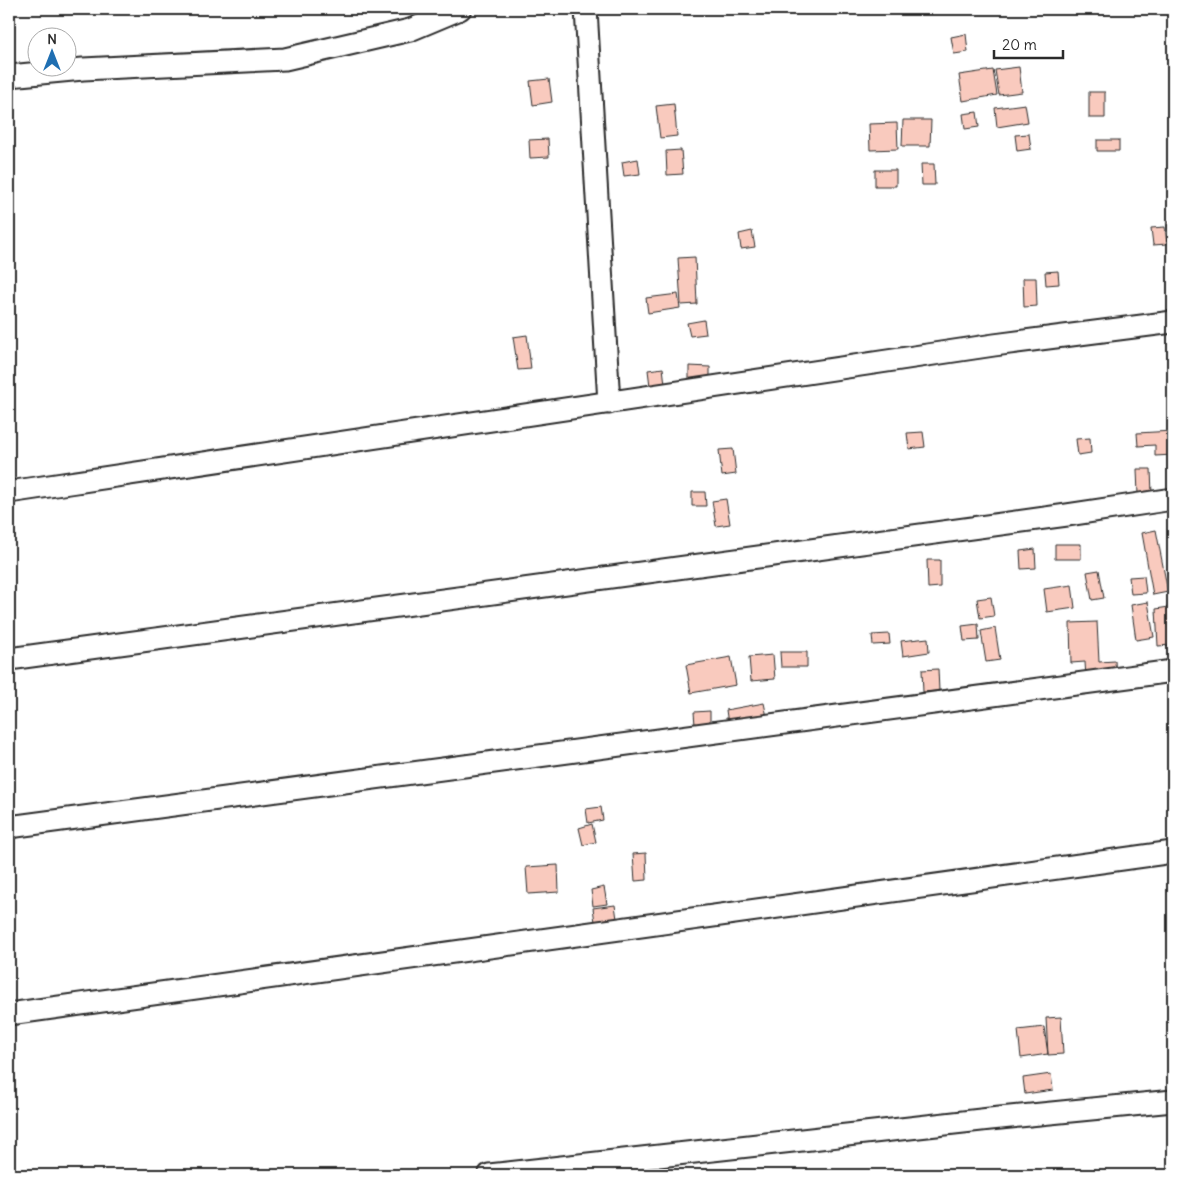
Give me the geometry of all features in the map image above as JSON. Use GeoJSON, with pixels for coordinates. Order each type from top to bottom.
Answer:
{"type":"FeatureCollection","features":[{"type":"Feature","properties":{"kind":"street"},"geometry":{"type":"LineString","coordinates":[[9,76],[83,69],[285,59],[410,30],[460,9]]}},
{"type":"Feature","properties":{"kind":"street"},"geometry":{"type":"LineString","coordinates":[[586,9],[609,403]]}},
{"type":"Feature","properties":{"kind":"street"},"geometry":{"type":"LineString","coordinates":[[9,492],[985,347],[1173,322]]}},
{"type":"Feature","properties":{"kind":"street"},"geometry":{"type":"LineString","coordinates":[[9,659],[1048,518],[1173,499]]}},
{"type":"Feature","properties":{"kind":"street"},"geometry":{"type":"LineString","coordinates":[[9,828],[1173,671]]}},
{"type":"Feature","properties":{"kind":"street"},"geometry":{"type":"LineString","coordinates":[[9,1014],[1173,852]]}},
{"type":"Feature","properties":{"kind":"street"},"geometry":{"type":"LineString","coordinates":[[489,1175],[990,1119],[1173,1101]]}},
{"type":"Feature","properties":{"kind":"building"},"geometry":{"type":"Polygon","coordinates":[[[966,34],[968,52],[954,54],[951,37],[966,34]]]}},
{"type":"Feature","properties":{"kind":"building"},"geometry":{"type":"Polygon","coordinates":[[[1019,67],[1022,92],[999,95],[995,70],[1019,67]]]}},
{"type":"Feature","properties":{"kind":"building"},"geometry":{"type":"Polygon","coordinates":[[[993,70],[997,95],[963,101],[959,75],[993,70]]]}},
{"type":"Feature","properties":{"kind":"building"},"geometry":{"type":"Polygon","coordinates":[[[549,79],[552,102],[533,105],[530,81],[549,79]]]}},
{"type":"Feature","properties":{"kind":"building"},"geometry":{"type":"Polygon","coordinates":[[[1089,92],[1105,92],[1105,118],[1089,118],[1089,92]]]}},
{"type":"Feature","properties":{"kind":"building"},"geometry":{"type":"Polygon","coordinates":[[[674,104],[677,136],[660,138],[656,106],[674,104]]]}},
{"type":"Feature","properties":{"kind":"building"},"geometry":{"type":"Polygon","coordinates":[[[1025,104],[1028,122],[997,127],[995,108],[1025,104]]]}},
{"type":"Feature","properties":{"kind":"building"},"geometry":{"type":"Polygon","coordinates":[[[977,112],[979,127],[965,129],[963,114],[977,112]]]}},
{"type":"Feature","properties":{"kind":"building"},"geometry":{"type":"Polygon","coordinates":[[[903,120],[931,120],[930,146],[902,146],[903,120]]]}},
{"type":"Feature","properties":{"kind":"building"},"geometry":{"type":"Polygon","coordinates":[[[897,123],[898,149],[870,150],[869,124],[897,123]]]}},
{"type":"Feature","properties":{"kind":"building"},"geometry":{"type":"Polygon","coordinates":[[[1029,134],[1031,149],[1017,151],[1015,135],[1029,134]]]}},
{"type":"Feature","properties":{"kind":"building"},"geometry":{"type":"Polygon","coordinates":[[[548,139],[549,157],[530,158],[529,140],[548,139]]]}},
{"type":"Feature","properties":{"kind":"building"},"geometry":{"type":"Polygon","coordinates":[[[1097,140],[1119,140],[1119,151],[1097,151],[1097,140]]]}},
{"type":"Feature","properties":{"kind":"building"},"geometry":{"type":"Polygon","coordinates":[[[681,150],[683,174],[667,175],[666,151],[681,150]]]}},
{"type":"Feature","properties":{"kind":"building"},"geometry":{"type":"Polygon","coordinates":[[[638,159],[640,174],[624,176],[622,162],[638,159]]]}},
{"type":"Feature","properties":{"kind":"building"},"geometry":{"type":"Polygon","coordinates":[[[921,164],[934,164],[935,185],[922,185],[921,164]]]}},
{"type":"Feature","properties":{"kind":"building"},"geometry":{"type":"Polygon","coordinates":[[[875,170],[896,170],[896,186],[875,186],[875,170]]]}},
{"type":"Feature","properties":{"kind":"building"},"geometry":{"type":"Polygon","coordinates":[[[1173,221],[1173,245],[1172,245],[1168,222],[1173,221]]]}},
{"type":"Feature","properties":{"kind":"building"},"geometry":{"type":"Polygon","coordinates":[[[1165,227],[1167,244],[1153,245],[1151,228],[1165,227]]]}},
{"type":"Feature","properties":{"kind":"building"},"geometry":{"type":"Polygon","coordinates":[[[752,231],[755,247],[741,249],[739,234],[752,231]]]}},
{"type":"Feature","properties":{"kind":"building"},"geometry":{"type":"Polygon","coordinates":[[[695,257],[697,304],[681,305],[678,258],[695,257]]]}},
{"type":"Feature","properties":{"kind":"building"},"geometry":{"type":"Polygon","coordinates":[[[1058,271],[1059,284],[1046,285],[1045,272],[1058,271]]]}},
{"type":"Feature","properties":{"kind":"building"},"geometry":{"type":"Polygon","coordinates":[[[1023,278],[1036,278],[1037,306],[1024,307],[1023,278]]]}},
{"type":"Feature","properties":{"kind":"building"},"geometry":{"type":"Polygon","coordinates":[[[678,294],[680,308],[648,313],[646,298],[678,294]]]}},
{"type":"Feature","properties":{"kind":"building"},"geometry":{"type":"Polygon","coordinates":[[[704,320],[706,334],[690,336],[687,323],[704,320]]]}},
{"type":"Feature","properties":{"kind":"building"},"geometry":{"type":"Polygon","coordinates":[[[527,335],[531,369],[518,370],[513,337],[527,335]]]}},
{"type":"Feature","properties":{"kind":"building"},"geometry":{"type":"Polygon","coordinates":[[[689,366],[710,367],[710,380],[689,380],[689,366]]]}},
{"type":"Feature","properties":{"kind":"building"},"geometry":{"type":"Polygon","coordinates":[[[663,368],[665,384],[650,386],[648,370],[663,368]]]}},
{"type":"Feature","properties":{"kind":"building"},"geometry":{"type":"Polygon","coordinates":[[[1173,431],[1173,455],[1155,456],[1155,445],[1138,446],[1137,433],[1173,431]]]}},
{"type":"Feature","properties":{"kind":"building"},"geometry":{"type":"Polygon","coordinates":[[[923,432],[925,447],[909,449],[907,433],[923,432]]]}},
{"type":"Feature","properties":{"kind":"building"},"geometry":{"type":"Polygon","coordinates":[[[1090,438],[1091,453],[1078,455],[1076,439],[1090,438]]]}},
{"type":"Feature","properties":{"kind":"building"},"geometry":{"type":"Polygon","coordinates":[[[733,449],[736,474],[722,476],[719,450],[733,449]]]}},
{"type":"Feature","properties":{"kind":"building"},"geometry":{"type":"Polygon","coordinates":[[[1137,469],[1151,469],[1152,494],[1138,495],[1137,469]]]}},
{"type":"Feature","properties":{"kind":"building"},"geometry":{"type":"Polygon","coordinates":[[[692,492],[705,492],[706,506],[692,506],[692,492]]]}},
{"type":"Feature","properties":{"kind":"building"},"geometry":{"type":"Polygon","coordinates":[[[726,499],[730,524],[716,526],[712,501],[726,499]]]}},
{"type":"Feature","properties":{"kind":"building"},"geometry":{"type":"Polygon","coordinates":[[[1156,530],[1168,592],[1153,595],[1142,533],[1156,530]]]}},
{"type":"Feature","properties":{"kind":"building"},"geometry":{"type":"Polygon","coordinates":[[[1055,544],[1081,544],[1081,559],[1055,559],[1055,544]]]}},
{"type":"Feature","properties":{"kind":"building"},"geometry":{"type":"Polygon","coordinates":[[[1035,549],[1036,568],[1021,569],[1020,551],[1035,549]]]}},
{"type":"Feature","properties":{"kind":"building"},"geometry":{"type":"Polygon","coordinates":[[[927,560],[940,560],[940,587],[928,588],[927,560]]]}},
{"type":"Feature","properties":{"kind":"building"},"geometry":{"type":"Polygon","coordinates":[[[1099,570],[1104,598],[1092,600],[1087,572],[1099,570]]]}},
{"type":"Feature","properties":{"kind":"building"},"geometry":{"type":"Polygon","coordinates":[[[1144,576],[1146,593],[1131,594],[1129,577],[1144,576]]]}},
{"type":"Feature","properties":{"kind":"building"},"geometry":{"type":"Polygon","coordinates":[[[1072,585],[1075,608],[1047,612],[1044,589],[1072,585]]]}},
{"type":"Feature","properties":{"kind":"building"},"geometry":{"type":"Polygon","coordinates":[[[991,597],[994,616],[980,618],[977,599],[991,597]]]}},
{"type":"Feature","properties":{"kind":"building"},"geometry":{"type":"Polygon","coordinates":[[[1148,602],[1154,637],[1136,640],[1131,605],[1148,602]]]}},
{"type":"Feature","properties":{"kind":"building"},"geometry":{"type":"Polygon","coordinates":[[[1169,607],[1171,645],[1158,646],[1156,609],[1169,607]]]}},
{"type":"Feature","properties":{"kind":"building"},"geometry":{"type":"Polygon","coordinates":[[[1097,622],[1099,662],[1115,661],[1116,677],[1086,678],[1085,662],[1071,663],[1070,623],[1097,622]]]}},
{"type":"Feature","properties":{"kind":"building"},"geometry":{"type":"Polygon","coordinates":[[[978,624],[979,640],[964,641],[962,626],[978,624]]]}},
{"type":"Feature","properties":{"kind":"building"},"geometry":{"type":"Polygon","coordinates":[[[995,628],[1000,660],[986,662],[981,631],[995,628]]]}},
{"type":"Feature","properties":{"kind":"building"},"geometry":{"type":"Polygon","coordinates":[[[889,634],[890,644],[873,645],[872,635],[889,634]]]}},
{"type":"Feature","properties":{"kind":"building"},"geometry":{"type":"Polygon","coordinates":[[[928,638],[929,652],[903,656],[901,641],[928,638]]]}},
{"type":"Feature","properties":{"kind":"building"},"geometry":{"type":"Polygon","coordinates":[[[780,652],[807,652],[807,667],[781,667],[780,652]]]}},
{"type":"Feature","properties":{"kind":"building"},"geometry":{"type":"Polygon","coordinates":[[[773,655],[775,679],[751,681],[749,657],[773,655]]]}},
{"type":"Feature","properties":{"kind":"building"},"geometry":{"type":"Polygon","coordinates":[[[731,657],[736,685],[691,693],[686,665],[731,657]]]}},
{"type":"Feature","properties":{"kind":"building"},"geometry":{"type":"Polygon","coordinates":[[[938,669],[939,691],[923,692],[922,670],[938,669]]]}},
{"type":"Feature","properties":{"kind":"building"},"geometry":{"type":"Polygon","coordinates":[[[764,703],[767,717],[728,724],[726,710],[764,703]]]}},
{"type":"Feature","properties":{"kind":"building"},"geometry":{"type":"Polygon","coordinates":[[[710,711],[710,725],[695,725],[694,712],[710,711]]]}},
{"type":"Feature","properties":{"kind":"building"},"geometry":{"type":"Polygon","coordinates":[[[601,807],[603,820],[588,823],[586,809],[601,807]]]}},
{"type":"Feature","properties":{"kind":"building"},"geometry":{"type":"Polygon","coordinates":[[[592,824],[596,842],[583,845],[579,828],[592,824]]]}},
{"type":"Feature","properties":{"kind":"building"},"geometry":{"type":"Polygon","coordinates":[[[646,853],[647,880],[635,881],[633,854],[646,853]]]}},
{"type":"Feature","properties":{"kind":"building"},"geometry":{"type":"Polygon","coordinates":[[[558,865],[559,892],[528,894],[526,867],[558,865]]]}},
{"type":"Feature","properties":{"kind":"building"},"geometry":{"type":"Polygon","coordinates":[[[604,887],[607,904],[593,906],[591,890],[604,887]]]}},
{"type":"Feature","properties":{"kind":"building"},"geometry":{"type":"Polygon","coordinates":[[[615,905],[617,919],[595,922],[593,908],[615,905]]]}},
{"type":"Feature","properties":{"kind":"building"},"geometry":{"type":"Polygon","coordinates":[[[1061,1017],[1063,1054],[1048,1055],[1046,1018],[1061,1017]]]}},
{"type":"Feature","properties":{"kind":"building"},"geometry":{"type":"Polygon","coordinates":[[[1044,1027],[1048,1054],[1021,1058],[1018,1030],[1044,1027]]]}},
{"type":"Feature","properties":{"kind":"building"},"geometry":{"type":"Polygon","coordinates":[[[1051,1074],[1053,1090],[1025,1094],[1023,1078],[1051,1074]]]}}]}
